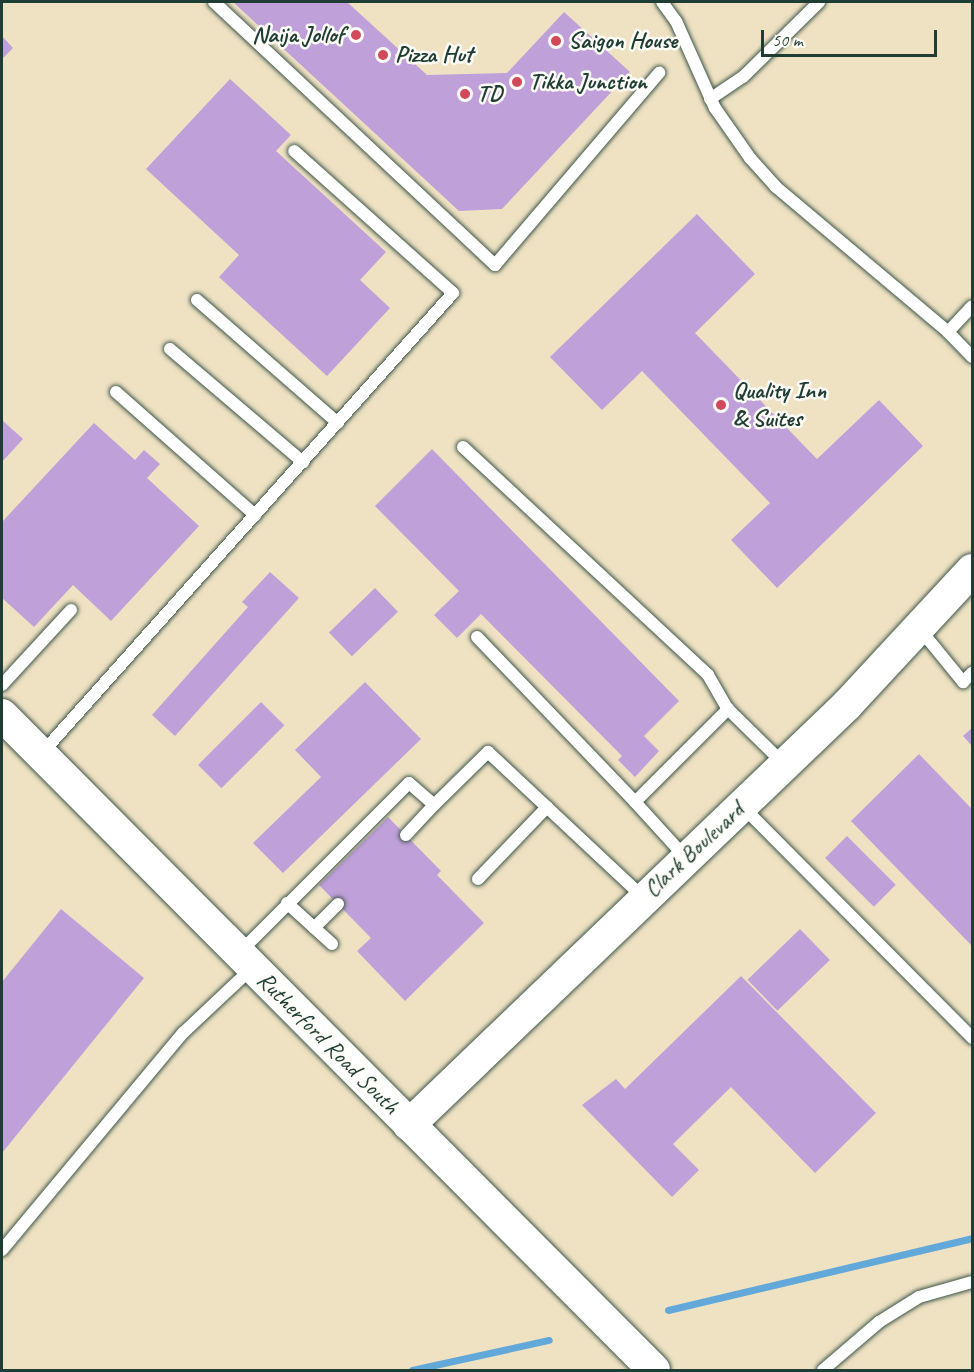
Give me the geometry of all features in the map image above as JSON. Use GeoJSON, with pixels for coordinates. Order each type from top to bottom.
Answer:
{"type":"FeatureCollection","features":[{"type":"Feature","properties":{"kind":"street","name":"Clark Boulevard"},"geometry":{"type":"LineString","coordinates":[[409,1125],[643,897],[846,705],[972,570]]}},
{"type":"Feature","properties":{"kind":"street","name":"Rutherford Road South"},"geometry":{"type":"LineString","coordinates":[[2,715],[654,1371]]}},
{"type":"Feature","properties":{"kind":"lane"},"geometry":{"type":"LineString","coordinates":[[214,2],[495,264],[659,73]]}},
{"type":"Feature","properties":{"kind":"lane"},"geometry":{"type":"LineString","coordinates":[[662,2],[676,21],[710,99],[750,158],[776,187],[948,332],[972,357]]}},
{"type":"Feature","properties":{"kind":"lane"},"geometry":{"type":"LineString","coordinates":[[710,99],[743,77],[819,2]]}},
{"type":"Feature","properties":{"kind":"lane"},"geometry":{"type":"LineString","coordinates":[[41,754],[453,293],[294,152]]}},
{"type":"Feature","properties":{"kind":"lane"},"geometry":{"type":"LineString","coordinates":[[197,300],[338,423]]}},
{"type":"Feature","properties":{"kind":"lane"},"geometry":{"type":"LineString","coordinates":[[948,332],[972,306]]}},
{"type":"Feature","properties":{"kind":"lane"},"geometry":{"type":"LineString","coordinates":[[170,349],[303,462]]}},
{"type":"Feature","properties":{"kind":"lane"},"geometry":{"type":"LineString","coordinates":[[116,392],[255,515]]}},
{"type":"Feature","properties":{"kind":"lane"},"geometry":{"type":"LineString","coordinates":[[463,447],[708,675],[728,709],[784,764]]}},
{"type":"Feature","properties":{"kind":"lane"},"geometry":{"type":"LineString","coordinates":[[2,685],[71,610]]}},
{"type":"Feature","properties":{"kind":"lane"},"geometry":{"type":"LineString","coordinates":[[918,626],[963,682],[972,672]]}},
{"type":"Feature","properties":{"kind":"lane"},"geometry":{"type":"LineString","coordinates":[[477,637],[686,858]]}},
{"type":"Feature","properties":{"kind":"lane"},"geometry":{"type":"LineString","coordinates":[[635,802],[728,709]]}},
{"type":"Feature","properties":{"kind":"lane"},"geometry":{"type":"LineString","coordinates":[[406,835],[488,752],[643,897]]}},
{"type":"Feature","properties":{"kind":"lane"},"geometry":{"type":"LineString","coordinates":[[2,1250],[246,960],[286,903],[409,783],[434,805]]}},
{"type":"Feature","properties":{"kind":"lane"},"geometry":{"type":"LineString","coordinates":[[741,805],[972,1038]]}},
{"type":"Feature","properties":{"kind":"lane"},"geometry":{"type":"LineString","coordinates":[[478,879],[547,807]]}},
{"type":"Feature","properties":{"kind":"lane"},"geometry":{"type":"LineString","coordinates":[[286,903],[332,944]]}},
{"type":"Feature","properties":{"kind":"lane"},"geometry":{"type":"LineString","coordinates":[[314,928],[338,904]]}},
{"type":"Feature","properties":{"kind":"lane"},"geometry":{"type":"LineString","coordinates":[[823,1371],[879,1322],[919,1297],[972,1281]]}},
{"type":"Feature","properties":{"kind":"building"},"geometry":{"type":"Polygon","coordinates":[[[233,2],[347,2],[427,75],[507,73],[564,12],[630,72],[502,209],[459,211],[233,2]]]}},
{"type":"Feature","properties":{"kind":"building"},"geometry":{"type":"Polygon","coordinates":[[[2,36],[13,48],[2,59],[2,36]]]}},
{"type":"Feature","properties":{"kind":"building"},"geometry":{"type":"Polygon","coordinates":[[[230,79],[291,135],[276,151],[386,252],[360,280],[390,308],[327,376],[219,277],[239,255],[146,169],[230,79]]]}},
{"type":"Feature","properties":{"kind":"building","name":"Quality Inn & Suites"},"geometry":{"type":"Polygon","coordinates":[[[697,214],[755,274],[695,333],[817,459],[879,400],[923,446],[777,588],[731,540],[770,503],[642,371],[602,410],[550,357],[697,214]]]}},
{"type":"Feature","properties":{"kind":"building"},"geometry":{"type":"Polygon","coordinates":[[[2,420],[23,439],[2,462],[2,420]]]}},
{"type":"Feature","properties":{"kind":"building"},"geometry":{"type":"Polygon","coordinates":[[[94,423],[135,460],[144,450],[160,464],[147,478],[199,526],[111,621],[73,585],[34,627],[2,598],[2,522],[94,423]]]}},
{"type":"Feature","properties":{"kind":"building"},"geometry":{"type":"Polygon","coordinates":[[[432,449],[679,701],[644,736],[659,751],[635,777],[618,760],[622,756],[481,614],[457,638],[434,615],[459,591],[375,506],[432,449]]]}},
{"type":"Feature","properties":{"kind":"building"},"geometry":{"type":"Polygon","coordinates":[[[270,572],[299,598],[175,736],[152,715],[248,607],[242,602],[270,572]]]}},
{"type":"Feature","properties":{"kind":"building"},"geometry":{"type":"Polygon","coordinates":[[[375,588],[398,612],[352,656],[329,632],[375,588]]]}},
{"type":"Feature","properties":{"kind":"building"},"geometry":{"type":"Polygon","coordinates":[[[365,682],[421,739],[283,873],[253,843],[321,777],[295,750],[365,682]]]}},
{"type":"Feature","properties":{"kind":"building"},"geometry":{"type":"Polygon","coordinates":[[[261,702],[284,725],[221,788],[198,765],[261,702]]]}},
{"type":"Feature","properties":{"kind":"building"},"geometry":{"type":"Polygon","coordinates":[[[972,728],[972,746],[963,736],[972,728]]]}},
{"type":"Feature","properties":{"kind":"building"},"geometry":{"type":"Polygon","coordinates":[[[919,754],[972,809],[972,946],[851,821],[919,754]]]}},
{"type":"Feature","properties":{"kind":"building"},"geometry":{"type":"Polygon","coordinates":[[[388,817],[441,871],[437,875],[484,923],[405,1001],[357,951],[371,938],[319,885],[388,817]]]}},
{"type":"Feature","properties":{"kind":"building"},"geometry":{"type":"Polygon","coordinates":[[[847,836],[896,885],[874,907],[825,858],[847,836]]]}},
{"type":"Feature","properties":{"kind":"building"},"geometry":{"type":"Polygon","coordinates":[[[61,909],[144,978],[2,1153],[2,982],[61,909]]]}},
{"type":"Feature","properties":{"kind":"building"},"geometry":{"type":"Polygon","coordinates":[[[800,929],[830,960],[777,1011],[747,980],[800,929]]]}},
{"type":"Feature","properties":{"kind":"building"},"geometry":{"type":"Polygon","coordinates":[[[741,976],[876,1113],[815,1173],[731,1087],[673,1144],[699,1170],[672,1197],[582,1105],[616,1079],[625,1089],[741,976]]]}},
{"type":"Feature","properties":{"kind":"waterway"},"geometry":{"type":"LineString","coordinates":[[668,1310],[972,1238]]}},
{"type":"Feature","properties":{"kind":"waterway"},"geometry":{"type":"LineString","coordinates":[[412,1370],[549,1340]]}},
{"type":"Feature","properties":{"kind":"place","name":"Naija Jollof"},"geometry":{"type":"Point","coordinates":[356,35]}},
{"type":"Feature","properties":{"kind":"place","name":"Saigon House"},"geometry":{"type":"Point","coordinates":[556,41]}},
{"type":"Feature","properties":{"kind":"place","name":"Pizza Hut"},"geometry":{"type":"Point","coordinates":[383,55]}},
{"type":"Feature","properties":{"kind":"place","name":"Tikka Junction"},"geometry":{"type":"Point","coordinates":[517,82]}},
{"type":"Feature","properties":{"kind":"place","name":"TD"},"geometry":{"type":"Point","coordinates":[465,94]}},
{"type":"Feature","properties":{"kind":"place","name":"Quality Inn & Suites"},"geometry":{"type":"Point","coordinates":[721,405]}}]}
